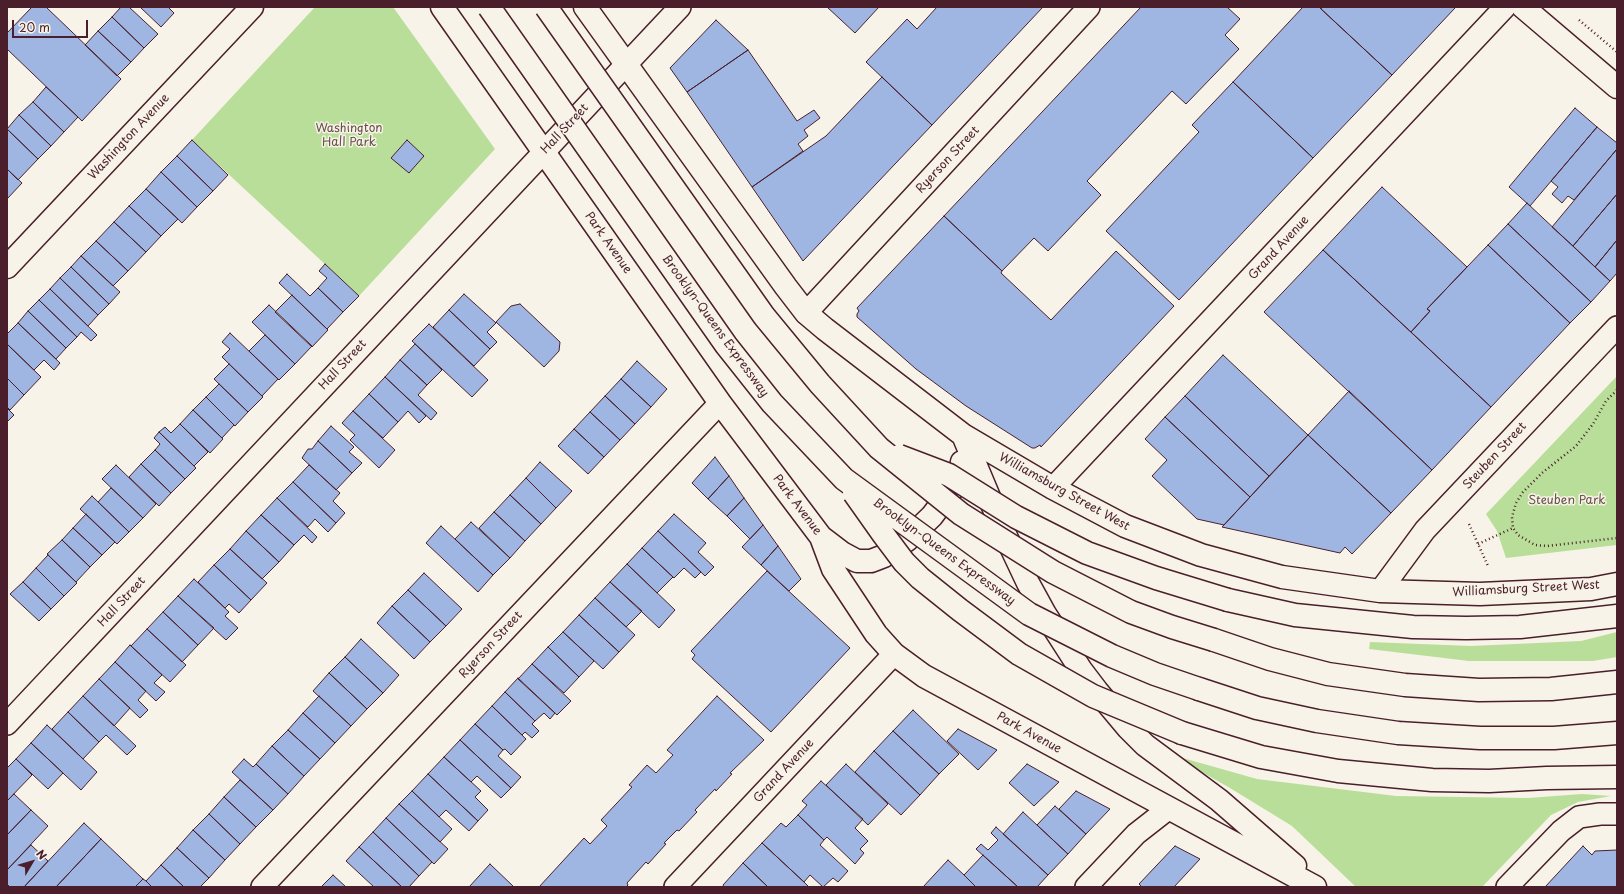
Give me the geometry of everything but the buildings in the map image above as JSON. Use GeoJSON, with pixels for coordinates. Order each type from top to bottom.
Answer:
{"type":"FeatureCollection","features":[{"type":"Feature","properties":{"kind":"main road","name":"Washington Avenue"},"geometry":{"type":"LineString","coordinates":[[7,267],[252,7]]}},
{"type":"Feature","properties":{"kind":"main road","name":"Park Avenue"},"geometry":{"type":"LineString","coordinates":[[442,7],[720,403],[821,536],[833,569],[876,634],[894,654],[924,676],[1315,887]]}},
{"type":"Feature","properties":{"kind":"main road","name":"Brooklyn-Queens Expressway"},"geometry":{"type":"LineString","coordinates":[[489,7],[726,345],[772,403],[844,479],[1029,614],[1112,656],[1155,674],[1257,708],[1302,718],[1398,733],[1480,738],[1539,738],[1617,733]]}},
{"type":"Feature","properties":{"kind":"main road"},"geometry":{"type":"LineString","coordinates":[[546,7],[764,316],[820,384],[878,448],[962,514],[1053,572],[1131,612],[1270,659],[1328,674],[1405,685],[1479,690],[1551,689],[1617,682]]}},
{"type":"Feature","properties":{"kind":"main road"},"geometry":{"type":"LineString","coordinates":[[585,7],[786,287],[806,312],[825,329],[963,436],[1002,528],[1028,583],[1049,620],[1081,670],[1097,691],[1128,728],[1145,745],[1219,800],[1318,887]]}},
{"type":"Feature","properties":{"kind":"main road"},"geometry":{"type":"LineString","coordinates":[[1523,7],[1617,87]]}},
{"type":"Feature","properties":{"kind":"main road"},"geometry":{"type":"LineString","coordinates":[[821,536],[842,553],[857,560],[871,561],[884,556],[898,547],[914,535],[932,516],[953,488],[962,464],[963,436]]}},
{"type":"Feature","properties":{"kind":"main road","name":"Williamsburg Street West"},"geometry":{"type":"LineString","coordinates":[[963,436],[1052,488],[1125,526],[1201,555],[1282,577],[1380,591],[1480,594],[1591,589],[1617,584]]}},
{"type":"Feature","properties":{"kind":"main road"},"geometry":{"type":"LineString","coordinates":[[878,448],[949,475],[1016,516],[1087,553],[1156,578],[1228,600],[1295,615],[1413,627],[1520,627],[1617,616]]}},
{"type":"Feature","properties":{"kind":"main road"},"geometry":{"type":"LineString","coordinates":[[844,479],[904,562],[924,581],[960,610],[1019,654],[1093,696],[1182,733],[1261,757],[1338,771],[1432,780],[1482,781],[1617,777]]}},
{"type":"Feature","properties":{"kind":"street","name":"Hall Street"},"geometry":{"type":"LineString","coordinates":[[7,724],[680,7]]}},
{"type":"Feature","properties":{"kind":"street","name":"Ryerson Street"},"geometry":{"type":"LineString","coordinates":[[806,312],[1089,7]]}},
{"type":"Feature","properties":{"kind":"street","name":"Grand Avenue"},"geometry":{"type":"LineString","coordinates":[[1052,488],[1505,7]]}},
{"type":"Feature","properties":{"kind":"street","name":"Steuben Street"},"geometry":{"type":"LineString","coordinates":[[1380,591],[1424,530],[1617,327]]}},
{"type":"Feature","properties":{"kind":"street","name":"Ryerson Street"},"geometry":{"type":"LineString","coordinates":[[262,887],[720,403]]}},
{"type":"Feature","properties":{"kind":"street","name":"Grand Avenue"},"geometry":{"type":"LineString","coordinates":[[675,887],[894,654]]}},
{"type":"Feature","properties":{"kind":"street"},"geometry":{"type":"LineString","coordinates":[[1086,887],[1136,834],[1168,809]]}},
{"type":"Feature","properties":{"kind":"street"},"geometry":{"type":"LineString","coordinates":[[1507,887],[1560,830],[1579,817],[1600,814],[1617,814]]}},
{"type":"Feature","properties":{"kind":"path"},"geometry":{"type":"LineString","coordinates":[[1575,17],[1617,52]]}},
{"type":"Feature","properties":{"kind":"path"},"geometry":{"type":"LineString","coordinates":[[1617,390],[1606,401],[1593,424],[1576,446],[1542,473],[1523,492],[1516,503],[1512,517],[1514,528],[1518,535],[1526,541],[1536,544],[1547,546],[1617,538]]}},
{"type":"Feature","properties":{"kind":"path"},"geometry":{"type":"LineString","coordinates":[[1469,524],[1488,566]]}},
{"type":"Feature","properties":{"kind":"path"},"geometry":{"type":"LineString","coordinates":[[1478,544],[1514,528]]}},
{"type":"Feature","properties":{"kind":"green space","name":"Washington Hall Park"},"geometry":{"type":"Polygon","coordinates":[[[315,7],[393,7],[495,149],[359,296],[192,140],[315,7]]]}},
{"type":"Feature","properties":{"kind":"green space","name":"Steuben Park"},"geometry":{"type":"Polygon","coordinates":[[[1617,376],[1617,545],[1506,558],[1497,531],[1486,514],[1617,376]]]}},
{"type":"Feature","properties":{"kind":"green space"},"geometry":{"type":"Polygon","coordinates":[[[1617,632],[1617,657],[1593,661],[1469,661],[1369,649],[1370,642],[1471,646],[1581,641],[1617,632]]]}},
{"type":"Feature","properties":{"kind":"green space"},"geometry":{"type":"Polygon","coordinates":[[[1172,755],[1257,779],[1396,796],[1528,798],[1582,794],[1611,796],[1578,802],[1551,815],[1482,887],[1356,887],[1292,826],[1172,755]]]}}]}
